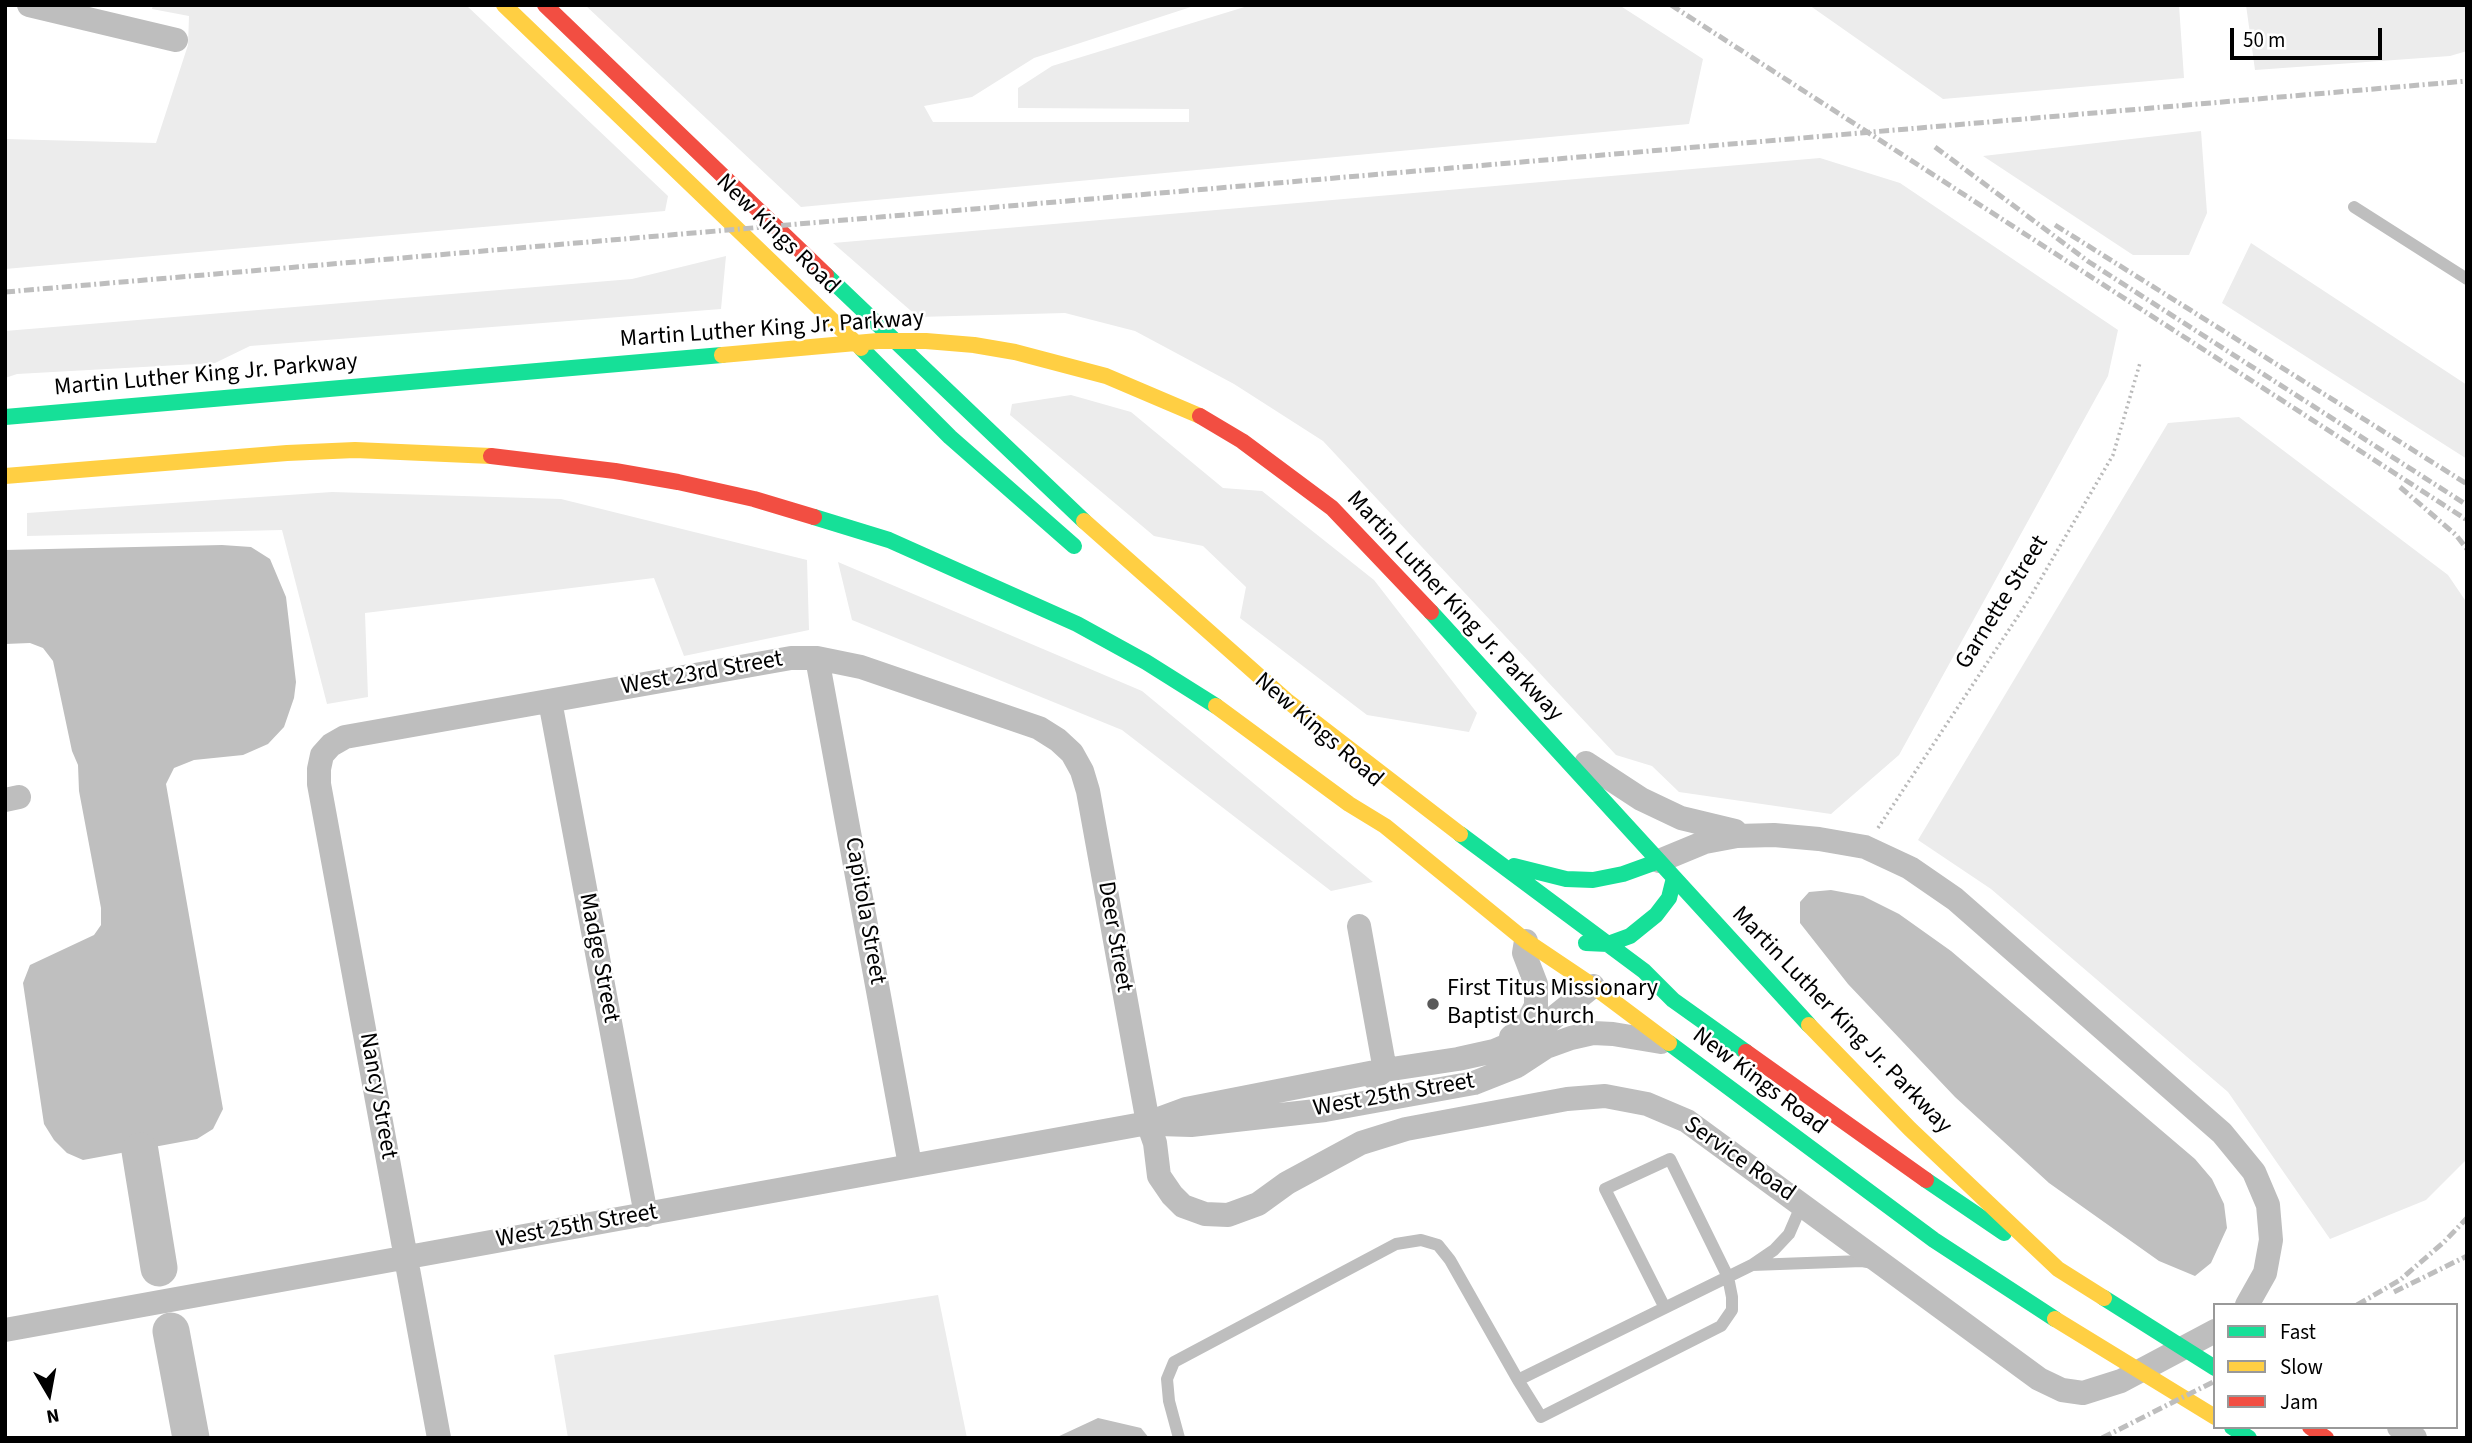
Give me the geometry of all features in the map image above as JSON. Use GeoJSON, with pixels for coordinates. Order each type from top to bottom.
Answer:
{"type":"FeatureCollection","features":[{"type":"Feature","properties":{"kind":"main road","name":"New Kings Road"},"geometry":{"type":"LineString","coordinates":[[504,5],[950,436],[1090,560]]}},
{"type":"Feature","properties":{"kind":"main road","name":"New Kings Road"},"geometry":{"type":"LineString","coordinates":[[545,5],[970,414],[1110,545],[1286,700],[1392,783],[1644,971],[1673,1000],[1929,1182],[2058,1269],[2213,1367]]}},
{"type":"Feature","properties":{"kind":"main road","name":"Martin Luther King Jr. Parkway"},"geometry":{"type":"LineString","coordinates":[[5,416],[832,344],[926,341],[1015,352],[1106,376],[1152,394],[1201,416],[1232,435],[1332,508],[1385,561],[1793,1009],[1891,1109],[2058,1269]]}},
{"type":"Feature","properties":{"kind":"main road"},"geometry":{"type":"LineString","coordinates":[[5,476],[287,453],[431,451],[546,461],[615,471],[754,499],[889,540],[1077,624],[1207,700],[1349,804],[1384,826]]}},
{"type":"Feature","properties":{"kind":"main road","name":"New Kings Road"},"geometry":{"type":"LineString","coordinates":[[1355,788],[1365,797],[1384,826],[1525,941],[1671,1043],[1934,1240],[2026,1301],[2213,1416]]}},
{"type":"Feature","properties":{"kind":"main road"},"geometry":{"type":"LineString","coordinates":[[1492,858],[1532,872],[1566,879],[1593,880],[1666,870],[1669,898],[1656,915],[1630,936],[1608,944],[1573,940]]}},
{"type":"Feature","properties":{"kind":"main road"},"geometry":{"type":"LineString","coordinates":[[1525,941],[1552,936]]}},
{"type":"Feature","properties":{"kind":"main road"},"geometry":{"type":"LineString","coordinates":[[1593,986],[1630,988],[1673,1000]]}},
{"type":"Feature","properties":{"kind":"main road"},"geometry":{"type":"LineString","coordinates":[[2233,1429],[2249,1438]]}},
{"type":"Feature","properties":{"kind":"street"},"geometry":{"type":"LineString","coordinates":[[29,5],[176,40]]}},
{"type":"Feature","properties":{"kind":"street"},"geometry":{"type":"LineString","coordinates":[[664,158],[673,128]]}},
{"type":"Feature","properties":{"kind":"street"},"geometry":{"type":"LineString","coordinates":[[1090,560],[1110,545]]}},
{"type":"Feature","properties":{"kind":"street","name":"West 23rd Street"},"geometry":{"type":"LineString","coordinates":[[322,755],[331,745],[345,737],[791,658],[817,658],[861,667],[1039,728],[1072,753]]}},
{"type":"Feature","properties":{"kind":"street","name":"Capitola Street"},"geometry":{"type":"LineString","coordinates":[[817,658],[910,1165]]}},
{"type":"Feature","properties":{"kind":"street","name":"Madge Street"},"geometry":{"type":"LineString","coordinates":[[550,701],[646,1215]]}},
{"type":"Feature","properties":{"kind":"street"},"geometry":{"type":"LineString","coordinates":[[1531,721],[1599,773],[1641,799],[1681,818],[1722,829],[1819,839],[1865,847],[1910,868],[1955,899],[2222,1133],[2254,1172],[2268,1205],[2271,1240],[2265,1273],[2248,1303]]}},
{"type":"Feature","properties":{"kind":"street","name":"Deer Street"},"geometry":{"type":"LineString","coordinates":[[1072,753],[1083,771],[1088,791],[1148,1123]]}},
{"type":"Feature","properties":{"kind":"street","name":"Nancy Street"},"geometry":{"type":"LineString","coordinates":[[322,755],[319,784],[439,1438]]}},
{"type":"Feature","properties":{"kind":"street"},"geometry":{"type":"LineString","coordinates":[[1666,870],[1705,842],[1737,836],[1774,835]]}},
{"type":"Feature","properties":{"kind":"street"},"geometry":{"type":"LineString","coordinates":[[1325,1110],[1364,1088],[1385,1070],[1359,926]]}},
{"type":"Feature","properties":{"kind":"street"},"geometry":{"type":"LineString","coordinates":[[1494,1051],[1525,1026],[1536,1006],[1536,984],[1524,953],[1525,941]]}},
{"type":"Feature","properties":{"kind":"street","name":"West 25th Street"},"geometry":{"type":"LineString","coordinates":[[5,1330],[1148,1123],[1186,1109],[1494,1051],[1520,1040],[1548,1023],[1593,986]]}},
{"type":"Feature","properties":{"kind":"street","name":"West 25th Street"},"geometry":{"type":"LineString","coordinates":[[1148,1123],[1191,1125],[1325,1110],[1474,1083],[1517,1066],[1546,1047],[1581,1035],[1613,1034],[1671,1043]]}},
{"type":"Feature","properties":{"kind":"street","name":"Service Road"},"geometry":{"type":"LineString","coordinates":[[1148,1123],[1155,1143],[1159,1176],[1171,1195],[1183,1206],[1205,1214],[1228,1214],[1258,1204],[1287,1184],[1361,1143],[1406,1129],[1567,1100],[1605,1096],[1647,1104],[1687,1121],[2039,1379],[2062,1390],[2083,1392],[2121,1381],[2213,1332]]}},
{"type":"Feature","properties":{"kind":"street"},"geometry":{"type":"LineString","coordinates":[[2207,1438],[2226,1429]]}},
{"type":"Feature","properties":{"kind":"lane"},"geometry":{"type":"LineString","coordinates":[[2354,207],[2467,279]]}},
{"type":"Feature","properties":{"kind":"lane"},"geometry":{"type":"LineString","coordinates":[[1179,1438],[1168,1401],[1167,1380],[1174,1362],[1396,1244],[1421,1240],[1437,1245],[1450,1260],[1541,1417],[1721,1326],[1732,1310],[1728,1277],[1670,1158],[1605,1189],[1665,1308]]}},
{"type":"Feature","properties":{"kind":"lane"},"geometry":{"type":"LineString","coordinates":[[1518,1380],[1752,1265],[1774,1250],[1789,1234],[1802,1204]]}},
{"type":"Feature","properties":{"kind":"lane"},"geometry":{"type":"LineString","coordinates":[[1752,1265],[1862,1261],[1886,1266]]}},
{"type":"Feature","properties":{"kind":"path","name":"Garnette Street"},"geometry":{"type":"LineString","coordinates":[[1865,847],[2028,601],[2113,455],[2140,363]]}},
{"type":"Feature","properties":{"kind":"shaded area"},"geometry":{"type":"Polygon","coordinates":[[[153,5],[466,5],[668,196],[665,211],[5,269],[5,139],[156,143],[188,45],[189,16],[152,9],[153,5]]]}},
{"type":"Feature","properties":{"kind":"shaded area"},"geometry":{"type":"Polygon","coordinates":[[[585,5],[1197,5],[1034,58],[972,97],[924,106],[933,122],[1189,122],[1189,109],[1018,108],[1018,88],[1052,66],[1251,5],[1619,5],[1703,59],[1689,124],[801,207],[585,5]]]}},
{"type":"Feature","properties":{"kind":"shaded area"},"geometry":{"type":"Polygon","coordinates":[[[1809,5],[2179,5],[2184,78],[1943,99],[1809,5]]]}},
{"type":"Feature","properties":{"kind":"shaded area"},"geometry":{"type":"Polygon","coordinates":[[[2246,5],[2467,5],[2467,51],[2450,56],[2255,70],[2246,5]]]}},
{"type":"Feature","properties":{"kind":"shaded area"},"geometry":{"type":"Polygon","coordinates":[[[2201,131],[2207,213],[2189,255],[2133,255],[1983,156],[2201,131]]]}},
{"type":"Feature","properties":{"kind":"shaded area"},"geometry":{"type":"Polygon","coordinates":[[[1820,158],[1900,183],[2118,330],[2108,376],[1899,755],[1831,814],[1679,792],[1652,766],[1616,755],[1323,441],[1234,384],[1135,331],[1065,313],[918,317],[833,243],[1820,158]]]}},
{"type":"Feature","properties":{"kind":"shaded area"},"geometry":{"type":"Polygon","coordinates":[[[2251,243],[2467,385],[2467,459],[2222,303],[2251,243]]]}},
{"type":"Feature","properties":{"kind":"shaded area"},"geometry":{"type":"Polygon","coordinates":[[[726,256],[721,309],[250,346],[215,363],[17,374],[5,378],[5,331],[632,279],[726,256]]]}},
{"type":"Feature","properties":{"kind":"shaded area"},"geometry":{"type":"Polygon","coordinates":[[[1071,395],[1131,412],[1223,488],[1262,491],[1374,580],[1477,713],[1469,732],[1367,715],[1240,618],[1246,587],[1203,546],[1154,536],[1010,415],[1012,404],[1071,395]]]}},
{"type":"Feature","properties":{"kind":"shaded area"},"geometry":{"type":"Polygon","coordinates":[[[2239,417],[2448,575],[2467,603],[2467,1159],[2426,1200],[2330,1239],[2228,1092],[1991,889],[1918,840],[2168,423],[2239,417]]]}},
{"type":"Feature","properties":{"kind":"shaded area"},"geometry":{"type":"Polygon","coordinates":[[[332,492],[561,499],[807,560],[809,630],[684,656],[654,578],[365,613],[368,697],[327,704],[282,530],[27,536],[27,513],[332,492]]]}},
{"type":"Feature","properties":{"kind":"shaded area"},"geometry":{"type":"Polygon","coordinates":[[[222,545],[251,547],[270,559],[286,597],[296,682],[294,698],[284,727],[268,744],[243,755],[194,760],[174,768],[166,784],[223,1109],[213,1129],[197,1139],[83,1160],[67,1153],[54,1140],[44,1124],[23,983],[30,965],[94,935],[101,925],[101,908],[79,791],[78,765],[72,751],[53,661],[43,648],[30,643],[5,644],[5,550],[222,545]]]}},
{"type":"Feature","properties":{"kind":"shaded area"},"geometry":{"type":"Polygon","coordinates":[[[838,562],[1142,691],[1373,882],[1331,891],[1122,730],[852,620],[838,562]]]}},
{"type":"Feature","properties":{"kind":"shaded area"},"geometry":{"type":"Polygon","coordinates":[[[1831,890],[1863,896],[1899,914],[1951,951],[2195,1159],[2212,1179],[2224,1204],[2227,1228],[2211,1263],[2195,1276],[2159,1261],[2049,1183],[1955,1097],[1848,984],[1800,923],[1800,902],[1809,892],[1831,890]]]}},
{"type":"Feature","properties":{"kind":"shaded area"},"geometry":{"type":"Polygon","coordinates":[[[938,1295],[967,1438],[568,1438],[554,1355],[938,1295]]]}},
{"type":"Feature","properties":{"kind":"shaded area"},"geometry":{"type":"Polygon","coordinates":[[[1098,1418],[1141,1428],[1149,1438],[1055,1438],[1098,1418]]]}},
{"type":"Feature","properties":{"kind":"waterway"},"geometry":{"type":"LineString","coordinates":[[140,1151],[159,1268]]}},
{"type":"Feature","properties":{"kind":"waterway"},"geometry":{"type":"LineString","coordinates":[[171,1331],[191,1438]]}},
{"type":"Feature","properties":{"kind":"railway"},"geometry":{"type":"LineString","coordinates":[[1671,5],[2467,520]]}},
{"type":"Feature","properties":{"kind":"railway"},"geometry":{"type":"LineString","coordinates":[[5,292],[2467,81]]}},
{"type":"Feature","properties":{"kind":"railway"},"geometry":{"type":"LineString","coordinates":[[1935,147],[2089,262],[2467,505]]}},
{"type":"Feature","properties":{"kind":"railway"},"geometry":{"type":"LineString","coordinates":[[2055,225],[2467,484]]}},
{"type":"Feature","properties":{"kind":"railway"},"geometry":{"type":"LineString","coordinates":[[2400,487],[2456,535],[2467,549]]}},
{"type":"Feature","properties":{"kind":"railway"},"geometry":{"type":"LineString","coordinates":[[2360,1303],[2400,1280],[2467,1218]]}},
{"type":"Feature","properties":{"kind":"railway"},"geometry":{"type":"LineString","coordinates":[[2394,1292],[2467,1256]]}},
{"type":"Feature","properties":{"kind":"railway"},"geometry":{"type":"LineString","coordinates":[[2102,1438],[2213,1382]]}},
{"type":"Feature","properties":{"kind":"traffic: fast"},"geometry":{"type":"LineString","coordinates":[[826,275],[1084,521]]}},
{"type":"Feature","properties":{"kind":"traffic: fast"},"geometry":{"type":"LineString","coordinates":[[861,348],[950,437],[1074,546]]}},
{"type":"Feature","properties":{"kind":"traffic: fast"},"geometry":{"type":"LineString","coordinates":[[5,417],[722,355]]}},
{"type":"Feature","properties":{"kind":"traffic: fast"},"geometry":{"type":"LineString","coordinates":[[814,517],[889,540],[1077,624],[1146,662],[1216,706]]}},
{"type":"Feature","properties":{"kind":"traffic: fast"},"geometry":{"type":"LineString","coordinates":[[1431,612],[1809,1025]]}},
{"type":"Feature","properties":{"kind":"traffic: fast"},"geometry":{"type":"LineString","coordinates":[[1460,834],[1644,971],[1673,1000],[1746,1052]]}},
{"type":"Feature","properties":{"kind":"traffic: fast"},"geometry":{"type":"LineString","coordinates":[[1514,866],[1566,879],[1593,880],[1623,874],[1659,861]]}},
{"type":"Feature","properties":{"kind":"traffic: fast"},"geometry":{"type":"LineString","coordinates":[[1586,943],[1608,944],[1630,936],[1656,915],[1669,898],[1674,878]]}},
{"type":"Feature","properties":{"kind":"traffic: fast"},"geometry":{"type":"LineString","coordinates":[[1669,1043],[1934,1240],[2055,1319]]}},
{"type":"Feature","properties":{"kind":"traffic: fast"},"geometry":{"type":"LineString","coordinates":[[1926,1180],[2004,1233]]}},
{"type":"Feature","properties":{"kind":"traffic: fast"},"geometry":{"type":"LineString","coordinates":[[2104,1298],[2213,1367]]}},
{"type":"Feature","properties":{"kind":"traffic: fast"},"geometry":{"type":"LineString","coordinates":[[2235,1429],[2249,1438]]}},
{"type":"Feature","properties":{"kind":"traffic: slow"},"geometry":{"type":"LineString","coordinates":[[504,5],[861,348]]}},
{"type":"Feature","properties":{"kind":"traffic: slow"},"geometry":{"type":"LineString","coordinates":[[722,355],[878,341],[974,345],[1015,352],[1106,376],[1200,416]]}},
{"type":"Feature","properties":{"kind":"traffic: slow"},"geometry":{"type":"LineString","coordinates":[[5,476],[355,450],[491,456]]}},
{"type":"Feature","properties":{"kind":"traffic: slow"},"geometry":{"type":"LineString","coordinates":[[1084,521],[1286,700],[1460,834]]}},
{"type":"Feature","properties":{"kind":"traffic: slow"},"geometry":{"type":"LineString","coordinates":[[1216,706],[1349,804],[1385,826],[1526,941],[1593,986],[1669,1043]]}},
{"type":"Feature","properties":{"kind":"traffic: slow"},"geometry":{"type":"LineString","coordinates":[[1809,1025],[1910,1129],[2058,1269],[2104,1298]]}},
{"type":"Feature","properties":{"kind":"traffic: slow"},"geometry":{"type":"LineString","coordinates":[[2055,1319],[2213,1416]]}},
{"type":"Feature","properties":{"kind":"traffic: jam"},"geometry":{"type":"LineString","coordinates":[[545,5],[826,275]]}},
{"type":"Feature","properties":{"kind":"traffic: jam"},"geometry":{"type":"LineString","coordinates":[[1200,416],[1242,441],[1332,508],[1431,612]]}},
{"type":"Feature","properties":{"kind":"traffic: jam"},"geometry":{"type":"LineString","coordinates":[[491,456],[615,471],[678,482],[754,499],[814,517]]}},
{"type":"Feature","properties":{"kind":"traffic: jam"},"geometry":{"type":"LineString","coordinates":[[1746,1052],[1926,1180]]}},
{"type":"Feature","properties":{"kind":"traffic: jam"},"geometry":{"type":"LineString","coordinates":[[2313,1429],[2326,1438]]}},
{"type":"Feature","properties":{"kind":"place","name":"First Titus Missionary Baptist Church"},"geometry":{"type":"Point","coordinates":[1433,1004]}}]}
